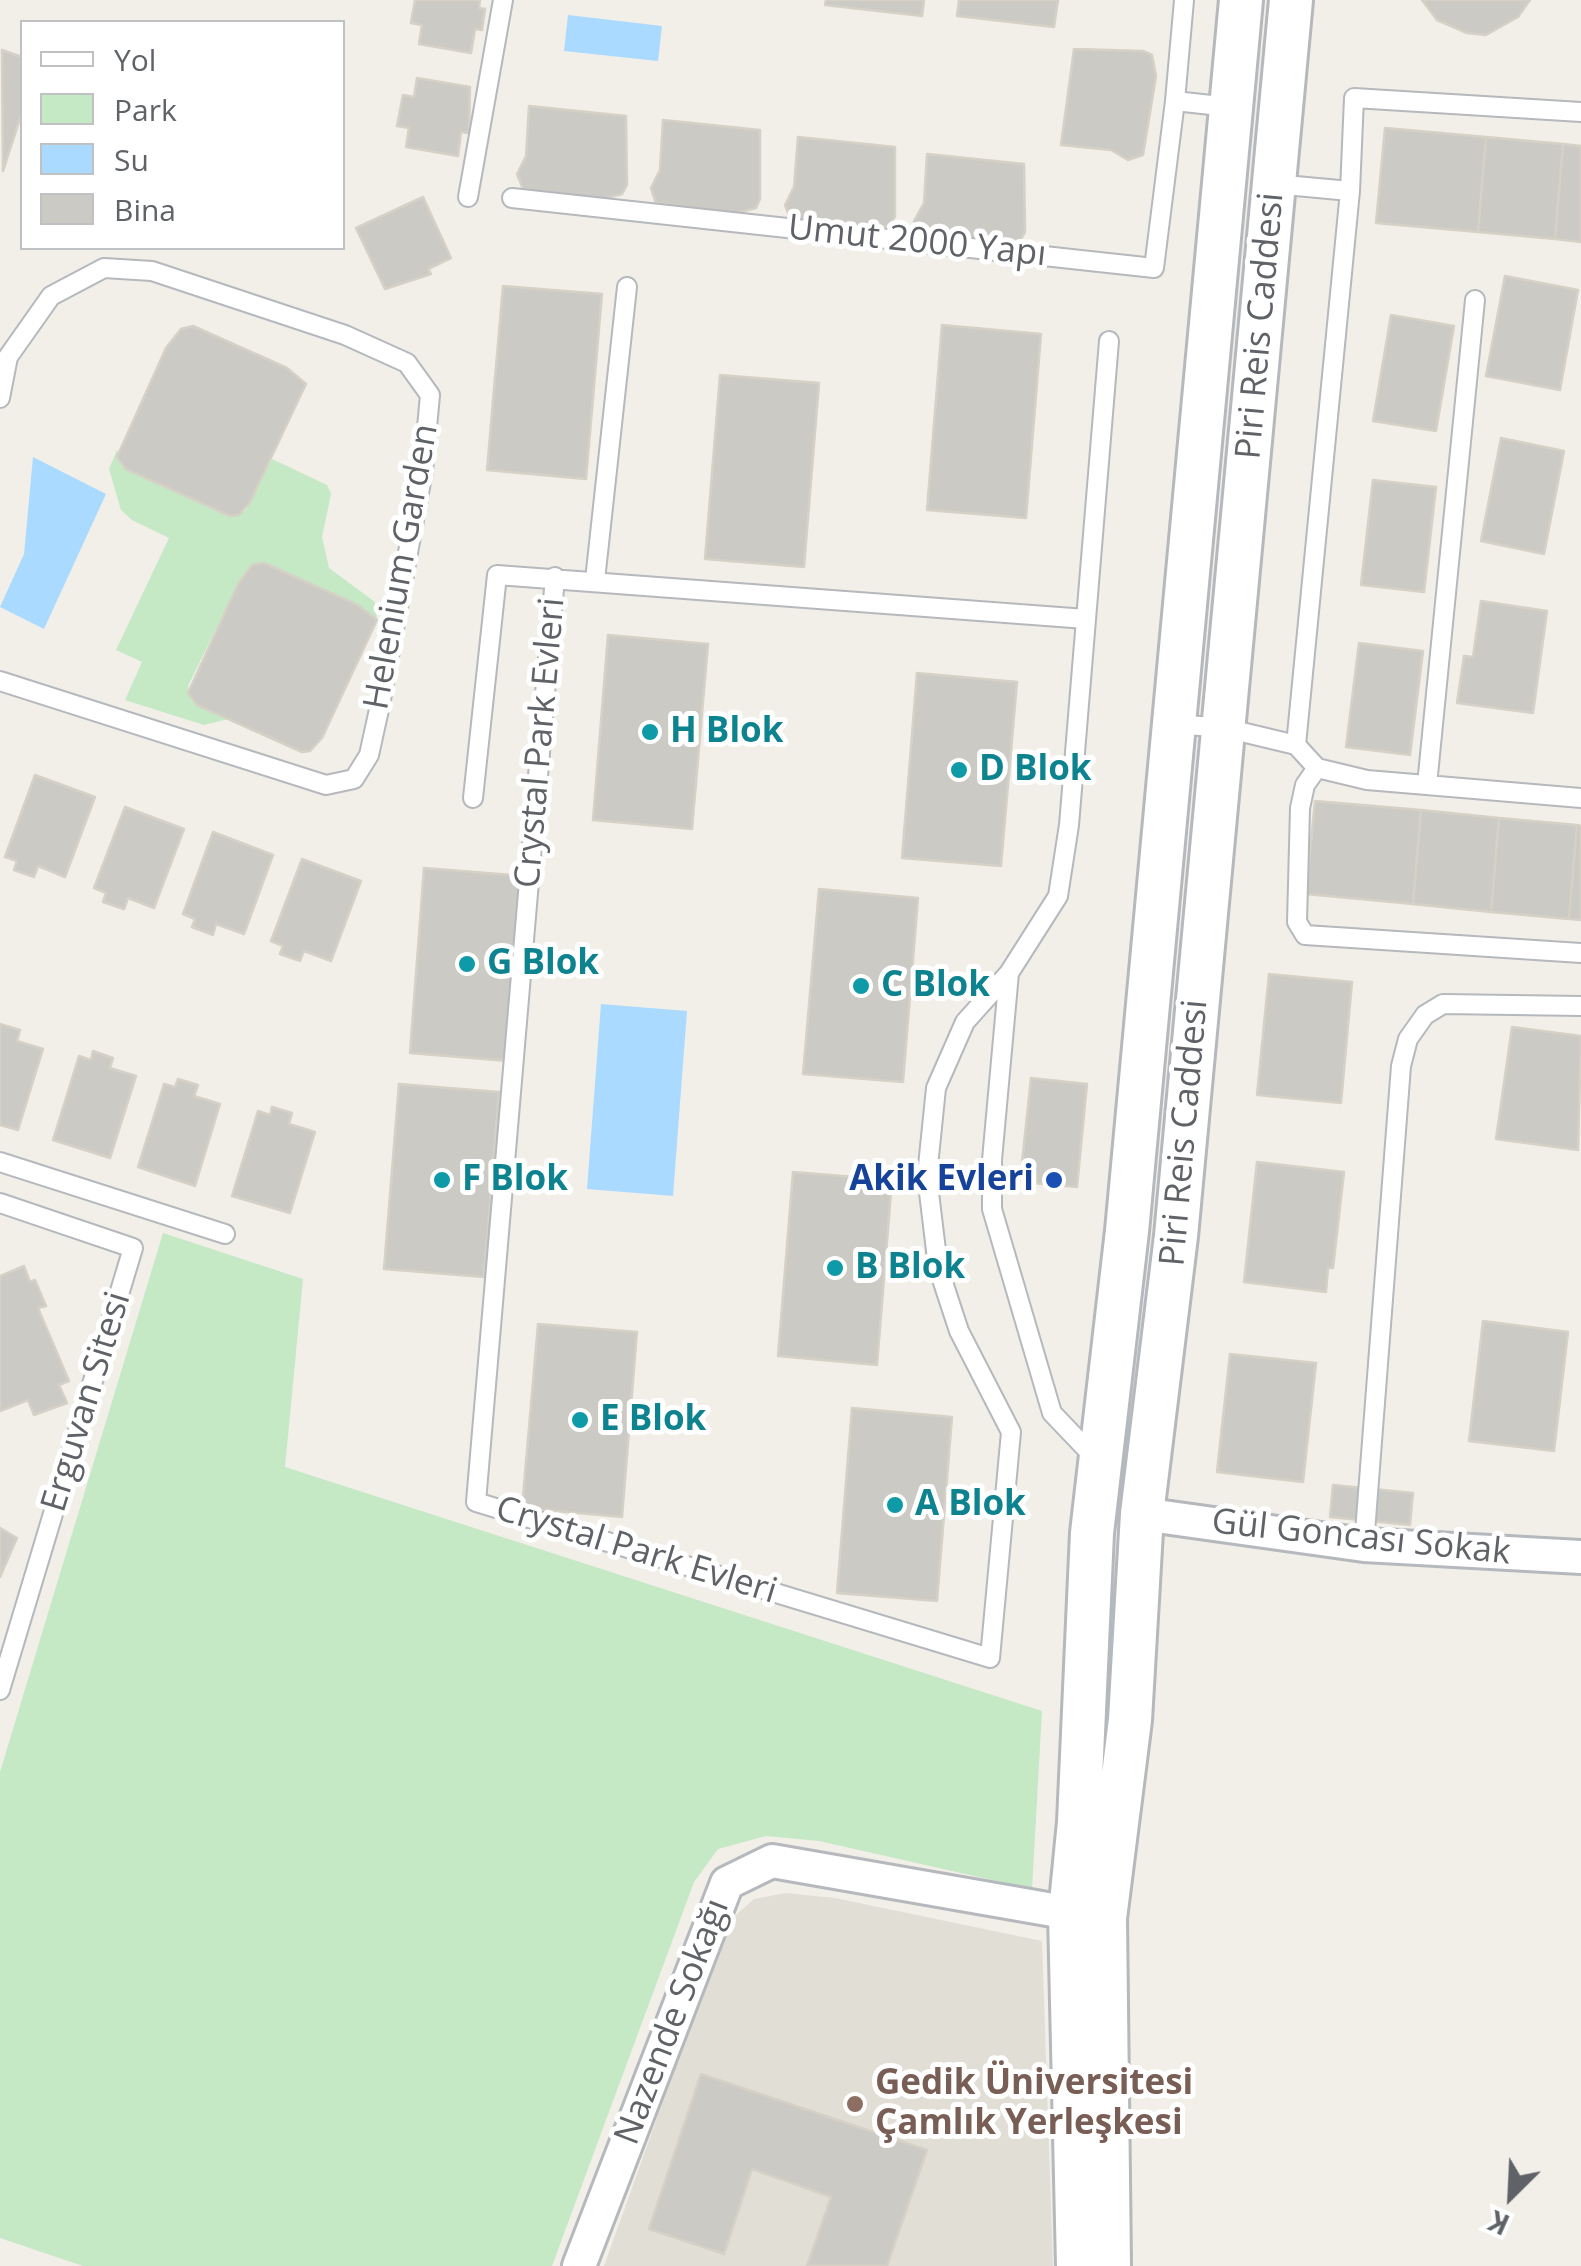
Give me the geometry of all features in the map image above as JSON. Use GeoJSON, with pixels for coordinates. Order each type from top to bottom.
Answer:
{"type":"FeatureCollection","features":[{"type":"Feature","properties":{"kind":"street","name":"Piri Reis Caddesi"},"geometry":{"type":"LineString","coordinates":[[1078,2266],[1070,1912],[1079,1822],[1092,1533],[1127,1231],[1241,0]]}},
{"type":"Feature","properties":{"kind":"street","name":"Piri Reis Caddesi"},"geometry":{"type":"LineString","coordinates":[[1109,2266],[1105,1918],[1130,1720],[1142,1514],[1176,1236],[1291,0]]}},
{"type":"Feature","properties":{"kind":"street","name":"Gül Goncası Sokak"},"geometry":{"type":"LineString","coordinates":[[1142,1514],[1364,1545],[1581,1558]]}},
{"type":"Feature","properties":{"kind":"street","name":"Nazende Sokağı"},"geometry":{"type":"LineString","coordinates":[[579,2266],[727,1884],[772,1862],[1070,1912]]}},
{"type":"Feature","properties":{"kind":"lane"},"geometry":{"type":"LineString","coordinates":[[468,197],[503,0]]}},
{"type":"Feature","properties":{"kind":"lane","name":"Umut 2000 Yapı"},"geometry":{"type":"LineString","coordinates":[[512,198],[1154,268],[1184,0]]}},
{"type":"Feature","properties":{"kind":"lane"},"geometry":{"type":"LineString","coordinates":[[1296,745],[1350,191],[1354,98],[1581,112]]}},
{"type":"Feature","properties":{"kind":"lane"},"geometry":{"type":"LineString","coordinates":[[1175,101],[1229,107]]}},
{"type":"Feature","properties":{"kind":"lane"},"geometry":{"type":"LineString","coordinates":[[1274,184],[1350,191]]}},
{"type":"Feature","properties":{"kind":"lane","name":"Helenium Garden"},"geometry":{"type":"LineString","coordinates":[[0,398],[8,356],[51,296],[104,268],[152,271],[344,335],[407,363],[430,394],[423,471],[380,705],[369,756],[354,779],[326,785],[0,681]]}},
{"type":"Feature","properties":{"kind":"lane"},"geometry":{"type":"LineString","coordinates":[[595,580],[626,287]]}},
{"type":"Feature","properties":{"kind":"lane"},"geometry":{"type":"LineString","coordinates":[[1427,785],[1476,300]]}},
{"type":"Feature","properties":{"kind":"lane","name":"Crystal Park Evleri"},"geometry":{"type":"LineString","coordinates":[[555,576],[476,1502],[990,1658],[1012,1432],[959,1331],[938,1267],[927,1176],[936,1088],[965,1022],[1009,973],[1058,896],[1109,340]]}},
{"type":"Feature","properties":{"kind":"lane","name":"Crystal Park Evleri"},"geometry":{"type":"LineString","coordinates":[[472,798],[497,575],[555,576],[1086,619]]}},
{"type":"Feature","properties":{"kind":"lane"},"geometry":{"type":"LineString","coordinates":[[1175,724],[1225,728],[1296,745],[1316,768],[1367,780],[1581,798]]}},
{"type":"Feature","properties":{"kind":"lane"},"geometry":{"type":"LineString","coordinates":[[1316,768],[1305,785],[1300,808],[1297,922],[1304,936],[1581,953]]}},
{"type":"Feature","properties":{"kind":"lane","name":"Crystal Park Evleri"},"geometry":{"type":"LineString","coordinates":[[1009,973],[992,1209],[1052,1413],[1100,1463]]}},
{"type":"Feature","properties":{"kind":"lane"},"geometry":{"type":"LineString","coordinates":[[1364,1545],[1401,1066],[1408,1039],[1424,1015],[1444,1004],[1581,1006]]}},
{"type":"Feature","properties":{"kind":"lane"},"geometry":{"type":"LineString","coordinates":[[0,1162],[226,1234]]}},
{"type":"Feature","properties":{"kind":"lane","name":"Erguvan Sitesi"},"geometry":{"type":"LineString","coordinates":[[0,1202],[133,1248],[0,1690]]}},
{"type":"Feature","properties":{"kind":"shaded area","name":"Gedik Üniversitesi Çamlık Yerleşkesi"},"geometry":{"type":"Polygon","coordinates":[[[786,1893],[835,1898],[1042,1941],[1053,2266],[604,2266],[727,1923],[754,1899],[786,1893]]]}},
{"type":"Feature","properties":{"kind":"green space"},"geometry":{"type":"Polygon","coordinates":[[[117,450],[126,469],[230,516],[245,511],[272,459],[327,485],[331,494],[322,537],[329,568],[375,602],[377,620],[358,605],[264,563],[252,565],[238,584],[188,686],[192,701],[228,719],[204,725],[125,700],[142,662],[116,650],[169,538],[132,520],[121,510],[109,469],[117,450]]]}},
{"type":"Feature","properties":{"kind":"green space"},"geometry":{"type":"Polygon","coordinates":[[[163,1233],[303,1279],[285,1467],[1042,1711],[1032,1889],[819,1841],[766,1836],[718,1849],[694,1882],[552,2266],[83,2266],[0,2238],[0,1772],[163,1233]]]}},
{"type":"Feature","properties":{"kind":"water"},"geometry":{"type":"Polygon","coordinates":[[[568,15],[662,26],[658,61],[564,51],[568,15]]]}},
{"type":"Feature","properties":{"kind":"water"},"geometry":{"type":"Polygon","coordinates":[[[33,457],[106,494],[44,629],[0,607],[24,554],[33,457]]]}},
{"type":"Feature","properties":{"kind":"water"},"geometry":{"type":"Polygon","coordinates":[[[601,1004],[687,1011],[673,1196],[587,1189],[601,1004]]]}},
{"type":"Feature","properties":{"kind":"building"},"geometry":{"type":"Polygon","coordinates":[[[415,0],[480,0],[479,8],[485,9],[482,30],[475,29],[471,53],[419,44],[422,25],[411,23],[415,0]]]}},
{"type":"Feature","properties":{"kind":"building"},"geometry":{"type":"Polygon","coordinates":[[[826,0],[924,0],[922,16],[825,5],[826,0]]]}},
{"type":"Feature","properties":{"kind":"building"},"geometry":{"type":"Polygon","coordinates":[[[959,0],[1058,0],[1054,27],[957,16],[959,0]]]}},
{"type":"Feature","properties":{"kind":"building"},"geometry":{"type":"Polygon","coordinates":[[[1422,0],[1530,0],[1518,17],[1486,35],[1467,33],[1437,20],[1422,0]]]}},
{"type":"Feature","properties":{"kind":"building"},"geometry":{"type":"Polygon","coordinates":[[[1074,49],[1143,51],[1152,55],[1156,76],[1143,155],[1128,160],[1111,150],[1061,145],[1074,49]]]}},
{"type":"Feature","properties":{"kind":"building"},"geometry":{"type":"Polygon","coordinates":[[[2,50],[20,56],[20,118],[3,171],[2,50]]]}},
{"type":"Feature","properties":{"kind":"building"},"geometry":{"type":"Polygon","coordinates":[[[417,78],[470,87],[469,133],[461,132],[458,156],[406,147],[409,128],[397,126],[403,95],[414,97],[417,78]]]}},
{"type":"Feature","properties":{"kind":"building"},"geometry":{"type":"Polygon","coordinates":[[[529,106],[626,116],[627,185],[622,194],[602,199],[523,189],[517,174],[526,156],[529,106]]]}},
{"type":"Feature","properties":{"kind":"building"},"geometry":{"type":"Polygon","coordinates":[[[663,120],[760,130],[760,199],[756,208],[736,213],[656,203],[651,188],[660,170],[663,120]]]}},
{"type":"Feature","properties":{"kind":"building"},"geometry":{"type":"Polygon","coordinates":[[[1385,128],[1486,137],[1478,232],[1376,223],[1385,128]]]}},
{"type":"Feature","properties":{"kind":"building"},"geometry":{"type":"Polygon","coordinates":[[[798,137],[895,147],[895,216],[891,225],[871,230],[791,220],[785,205],[794,187],[798,137]]]}},
{"type":"Feature","properties":{"kind":"building"},"geometry":{"type":"Polygon","coordinates":[[[1486,137],[1563,144],[1555,239],[1478,232],[1486,137]]]}},
{"type":"Feature","properties":{"kind":"building"},"geometry":{"type":"Polygon","coordinates":[[[1563,144],[1581,146],[1581,242],[1555,239],[1563,144]]]}},
{"type":"Feature","properties":{"kind":"building"},"geometry":{"type":"Polygon","coordinates":[[[927,154],[1024,164],[1025,232],[1020,241],[1000,246],[921,237],[914,221],[924,203],[927,154]]]}},
{"type":"Feature","properties":{"kind":"building"},"geometry":{"type":"Polygon","coordinates":[[[423,197],[451,258],[428,269],[431,274],[385,289],[356,228],[423,197]]]}},
{"type":"Feature","properties":{"kind":"building"},"geometry":{"type":"Polygon","coordinates":[[[1505,276],[1578,290],[1560,390],[1486,376],[1505,276]]]}},
{"type":"Feature","properties":{"kind":"building"},"geometry":{"type":"Polygon","coordinates":[[[503,286],[602,294],[586,479],[487,470],[503,286]]]}},
{"type":"Feature","properties":{"kind":"building"},"geometry":{"type":"Polygon","coordinates":[[[1391,315],[1454,326],[1436,431],[1373,421],[1391,315]]]}},
{"type":"Feature","properties":{"kind":"building"},"geometry":{"type":"Polygon","coordinates":[[[942,325],[1041,334],[1026,518],[927,510],[942,325]]]}},
{"type":"Feature","properties":{"kind":"building"},"geometry":{"type":"Polygon","coordinates":[[[193,326],[287,368],[306,384],[250,502],[239,515],[230,516],[126,469],[117,457],[166,348],[181,329],[193,326]]]}},
{"type":"Feature","properties":{"kind":"building"},"geometry":{"type":"Polygon","coordinates":[[[720,375],[819,383],[804,567],[705,559],[720,375]]]}},
{"type":"Feature","properties":{"kind":"building"},"geometry":{"type":"Polygon","coordinates":[[[1501,438],[1564,451],[1544,554],[1481,541],[1501,438]]]}},
{"type":"Feature","properties":{"kind":"building"},"geometry":{"type":"Polygon","coordinates":[[[1373,480],[1436,487],[1424,592],[1361,585],[1373,480]]]}},
{"type":"Feature","properties":{"kind":"building"},"geometry":{"type":"Polygon","coordinates":[[[264,563],[358,605],[377,620],[322,738],[310,751],[302,752],[197,705],[188,693],[238,584],[252,565],[264,563]]]}},
{"type":"Feature","properties":{"kind":"building"},"geometry":{"type":"Polygon","coordinates":[[[1481,601],[1547,611],[1533,713],[1457,703],[1464,656],[1473,657],[1481,601]]]}},
{"type":"Feature","properties":{"kind":"building","name":"H Blok"},"geometry":{"type":"Polygon","coordinates":[[[608,635],[708,644],[692,829],[593,820],[608,635]]]}},
{"type":"Feature","properties":{"kind":"building"},"geometry":{"type":"Polygon","coordinates":[[[1359,643],[1423,651],[1410,755],[1346,747],[1359,643]]]}},
{"type":"Feature","properties":{"kind":"building","name":"D Blok"},"geometry":{"type":"Polygon","coordinates":[[[917,673],[1017,682],[1001,866],[902,858],[917,673]]]}},
{"type":"Feature","properties":{"kind":"building"},"geometry":{"type":"Polygon","coordinates":[[[35,775],[95,797],[65,877],[38,866],[34,877],[14,870],[17,861],[5,857],[35,775]]]}},
{"type":"Feature","properties":{"kind":"building"},"geometry":{"type":"Polygon","coordinates":[[[1315,801],[1421,810],[1413,904],[1306,894],[1315,801]]]}},
{"type":"Feature","properties":{"kind":"building"},"geometry":{"type":"Polygon","coordinates":[[[125,807],[184,829],[154,908],[128,898],[124,909],[103,902],[106,893],[94,888],[125,807]]]}},
{"type":"Feature","properties":{"kind":"building"},"geometry":{"type":"Polygon","coordinates":[[[1421,810],[1499,818],[1491,912],[1413,904],[1421,810]]]}},
{"type":"Feature","properties":{"kind":"building"},"geometry":{"type":"Polygon","coordinates":[[[1499,818],[1577,825],[1569,919],[1491,912],[1499,818]]]}},
{"type":"Feature","properties":{"kind":"building"},"geometry":{"type":"Polygon","coordinates":[[[1577,825],[1581,826],[1581,920],[1569,919],[1577,825]]]}},
{"type":"Feature","properties":{"kind":"building"},"geometry":{"type":"Polygon","coordinates":[[[213,832],[273,855],[244,934],[216,924],[213,935],[192,927],[195,919],[183,914],[213,832]]]}},
{"type":"Feature","properties":{"kind":"building"},"geometry":{"type":"Polygon","coordinates":[[[302,859],[361,881],[331,961],[304,951],[300,961],[280,954],[283,946],[271,941],[302,859]]]}},
{"type":"Feature","properties":{"kind":"building","name":"G Blok"},"geometry":{"type":"Polygon","coordinates":[[[424,868],[524,876],[508,1061],[410,1053],[424,868]]]}},
{"type":"Feature","properties":{"kind":"building","name":"C Blok"},"geometry":{"type":"Polygon","coordinates":[[[819,889],[918,898],[903,1082],[803,1074],[819,889]]]}},
{"type":"Feature","properties":{"kind":"building"},"geometry":{"type":"Polygon","coordinates":[[[1269,974],[1352,982],[1341,1103],[1257,1095],[1269,974]]]}},
{"type":"Feature","properties":{"kind":"building"},"geometry":{"type":"Polygon","coordinates":[[[0,1024],[20,1030],[17,1041],[43,1049],[18,1130],[0,1125],[0,1024]]]}},
{"type":"Feature","properties":{"kind":"building"},"geometry":{"type":"Polygon","coordinates":[[[1512,1027],[1581,1036],[1578,1150],[1496,1139],[1512,1027]]]}},
{"type":"Feature","properties":{"kind":"building"},"geometry":{"type":"Polygon","coordinates":[[[93,1051],[113,1058],[110,1068],[136,1076],[110,1158],[53,1140],[79,1056],[91,1060],[93,1051]]]}},
{"type":"Feature","properties":{"kind":"building"},"geometry":{"type":"Polygon","coordinates":[[[1031,1078],[1087,1084],[1077,1187],[1020,1182],[1031,1078]]]}},
{"type":"Feature","properties":{"kind":"building"},"geometry":{"type":"Polygon","coordinates":[[[178,1079],[198,1085],[194,1096],[220,1104],[195,1186],[138,1167],[164,1084],[175,1087],[178,1079]]]}},
{"type":"Feature","properties":{"kind":"building","name":"F Blok"},"geometry":{"type":"Polygon","coordinates":[[[399,1084],[499,1092],[484,1277],[384,1269],[399,1084]]]}},
{"type":"Feature","properties":{"kind":"building"},"geometry":{"type":"Polygon","coordinates":[[[272,1107],[292,1113],[289,1124],[315,1132],[290,1213],[232,1196],[258,1111],[270,1115],[272,1107]]]}},
{"type":"Feature","properties":{"kind":"building"},"geometry":{"type":"Polygon","coordinates":[[[1257,1162],[1344,1172],[1333,1268],[1328,1268],[1326,1292],[1244,1282],[1257,1162]]]}},
{"type":"Feature","properties":{"kind":"building","name":"B Blok"},"geometry":{"type":"Polygon","coordinates":[[[793,1172],[892,1180],[877,1365],[778,1356],[793,1172]]]}},
{"type":"Feature","properties":{"kind":"building"},"geometry":{"type":"Polygon","coordinates":[[[24,1266],[46,1306],[38,1308],[69,1381],[59,1385],[67,1403],[34,1415],[28,1400],[0,1411],[0,1276],[24,1266]]]}},
{"type":"Feature","properties":{"kind":"building"},"geometry":{"type":"Polygon","coordinates":[[[1483,1321],[1568,1332],[1554,1451],[1469,1441],[1483,1321]]]}},
{"type":"Feature","properties":{"kind":"building","name":"E Blok"},"geometry":{"type":"Polygon","coordinates":[[[538,1324],[637,1332],[622,1517],[522,1508],[538,1324]]]}},
{"type":"Feature","properties":{"kind":"building"},"geometry":{"type":"Polygon","coordinates":[[[1230,1354],[1316,1363],[1303,1482],[1217,1472],[1230,1354]]]}},
{"type":"Feature","properties":{"kind":"building","name":"A Blok"},"geometry":{"type":"Polygon","coordinates":[[[852,1408],[952,1417],[937,1601],[837,1593],[852,1408]]]}},
{"type":"Feature","properties":{"kind":"building"},"geometry":{"type":"Polygon","coordinates":[[[1333,1485],[1413,1493],[1410,1525],[1330,1517],[1333,1485]]]}},
{"type":"Feature","properties":{"kind":"building"},"geometry":{"type":"Polygon","coordinates":[[[0,1528],[17,1538],[0,1577],[0,1528]]]}},
{"type":"Feature","properties":{"kind":"building"},"geometry":{"type":"Polygon","coordinates":[[[701,2074],[927,2150],[887,2266],[807,2266],[831,2197],[752,2169],[724,2254],[649,2229],[701,2074]]]}},
{"type":"Feature","properties":{"kind":"place","name":"H Blok"},"geometry":{"type":"Point","coordinates":[650,732]}},
{"type":"Feature","properties":{"kind":"place","name":"D Blok"},"geometry":{"type":"Point","coordinates":[959,770]}},
{"type":"Feature","properties":{"kind":"place","name":"G Blok"},"geometry":{"type":"Point","coordinates":[467,964]}},
{"type":"Feature","properties":{"kind":"place","name":"C Blok"},"geometry":{"type":"Point","coordinates":[861,986]}},
{"type":"Feature","properties":{"kind":"place","name":"F Blok"},"geometry":{"type":"Point","coordinates":[442,1180]}},
{"type":"Feature","properties":{"kind":"place","name":"Akik Evleri"},"geometry":{"type":"Point","coordinates":[1054,1180]}},
{"type":"Feature","properties":{"kind":"place","name":"B Blok"},"geometry":{"type":"Point","coordinates":[835,1268]}},
{"type":"Feature","properties":{"kind":"place","name":"E Blok"},"geometry":{"type":"Point","coordinates":[580,1420]}},
{"type":"Feature","properties":{"kind":"place","name":"A Blok"},"geometry":{"type":"Point","coordinates":[895,1505]}},
{"type":"Feature","properties":{"kind":"place","name":"Gedik Üniversitesi Çamlık Yerleşkesi"},"geometry":{"type":"Point","coordinates":[855,2104]}}]}
